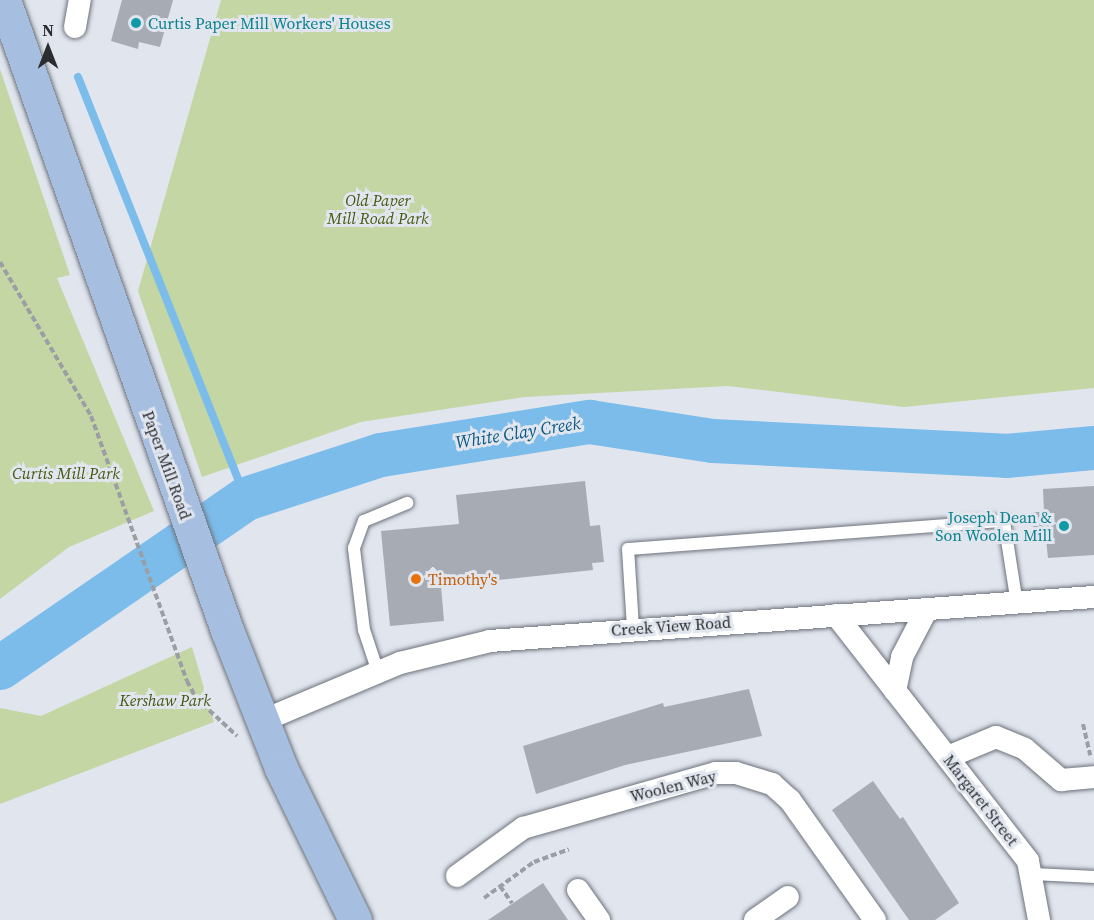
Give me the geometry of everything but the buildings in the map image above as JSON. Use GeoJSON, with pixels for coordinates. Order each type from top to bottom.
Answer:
{"type":"FeatureCollection","features":[{"type":"Feature","properties":{"kind":"main road","name":"Paper Mill Road"},"geometry":{"type":"LineString","coordinates":[[4,0],[227,630],[251,730],[355,920]]}},
{"type":"Feature","properties":{"kind":"street"},"geometry":{"type":"LineString","coordinates":[[75,27],[81,0]]}},
{"type":"Feature","properties":{"kind":"street","name":"Creek View Road"},"geometry":{"type":"LineString","coordinates":[[251,730],[378,672],[490,641],[633,628],[1017,604],[1094,597]]}},
{"type":"Feature","properties":{"kind":"street"},"geometry":{"type":"LineString","coordinates":[[895,691],[902,657],[927,609]]}},
{"type":"Feature","properties":{"kind":"street","name":"Margaret Street"},"geometry":{"type":"LineString","coordinates":[[836,615],[948,757],[1034,874]]}},
{"type":"Feature","properties":{"kind":"street"},"geometry":{"type":"LineString","coordinates":[[948,757],[996,737],[1025,749],[1061,780],[1093,771]]}},
{"type":"Feature","properties":{"kind":"street","name":"Woolen Way"},"geometry":{"type":"LineString","coordinates":[[457,876],[523,828],[716,773],[736,773],[772,784],[790,800],[875,920]]}},
{"type":"Feature","properties":{"kind":"street"},"geometry":{"type":"LineString","coordinates":[[1034,874],[1039,920]]}},
{"type":"Feature","properties":{"kind":"street"},"geometry":{"type":"LineString","coordinates":[[578,890],[599,920]]}},
{"type":"Feature","properties":{"kind":"street"},"geometry":{"type":"LineString","coordinates":[[756,920],[788,897]]}},
{"type":"Feature","properties":{"kind":"lane"},"geometry":{"type":"LineString","coordinates":[[378,672],[361,618],[354,548],[364,521],[407,503]]}},
{"type":"Feature","properties":{"kind":"lane"},"geometry":{"type":"LineString","coordinates":[[633,628],[628,549],[1004,521],[1017,604]]}},
{"type":"Feature","properties":{"kind":"lane"},"geometry":{"type":"LineString","coordinates":[[1034,874],[1094,877]]}},
{"type":"Feature","properties":{"kind":"path"},"geometry":{"type":"LineString","coordinates":[[0,262],[81,397],[101,443],[176,652],[196,698],[251,730]]}},
{"type":"Feature","properties":{"kind":"path"},"geometry":{"type":"LineString","coordinates":[[1083,724],[1093,771]]}},
{"type":"Feature","properties":{"kind":"path"},"geometry":{"type":"LineString","coordinates":[[484,898],[534,862],[569,849]]}},
{"type":"Feature","properties":{"kind":"path"},"geometry":{"type":"LineString","coordinates":[[500,886],[512,903]]}},
{"type":"Feature","properties":{"kind":"green space","name":"Old Paper Mill Road Park"},"geometry":{"type":"Polygon","coordinates":[[[221,0],[1094,0],[1094,388],[904,407],[728,386],[525,397],[361,422],[202,477],[138,291],[221,0]]]}},
{"type":"Feature","properties":{"kind":"green space","name":"Curtis Mill Park"},"geometry":{"type":"Polygon","coordinates":[[[0,69],[70,275],[57,278],[154,511],[69,547],[0,599],[0,69]]]}},
{"type":"Feature","properties":{"kind":"green space","name":"Kershaw Park"},"geometry":{"type":"Polygon","coordinates":[[[192,647],[214,722],[0,804],[0,708],[41,716],[192,647]]]}},
{"type":"Feature","properties":{"kind":"waterway"},"geometry":{"type":"LineString","coordinates":[[78,77],[246,499]]}},
{"type":"Feature","properties":{"kind":"waterway","name":"White Clay Creek"},"geometry":{"type":"LineString","coordinates":[[0,668],[246,499],[381,455],[590,422],[713,441],[1006,456],[1094,448]]}},
{"type":"Feature","properties":{"kind":"place","name":"Curtis Paper Mill Workers' Houses"},"geometry":{"type":"Point","coordinates":[136,23]}},
{"type":"Feature","properties":{"kind":"place","name":"Joseph Dean & Son Woolen Mill"},"geometry":{"type":"Point","coordinates":[1064,526]}},
{"type":"Feature","properties":{"kind":"place","name":"Timothy's"},"geometry":{"type":"Point","coordinates":[416,579]}}]}
